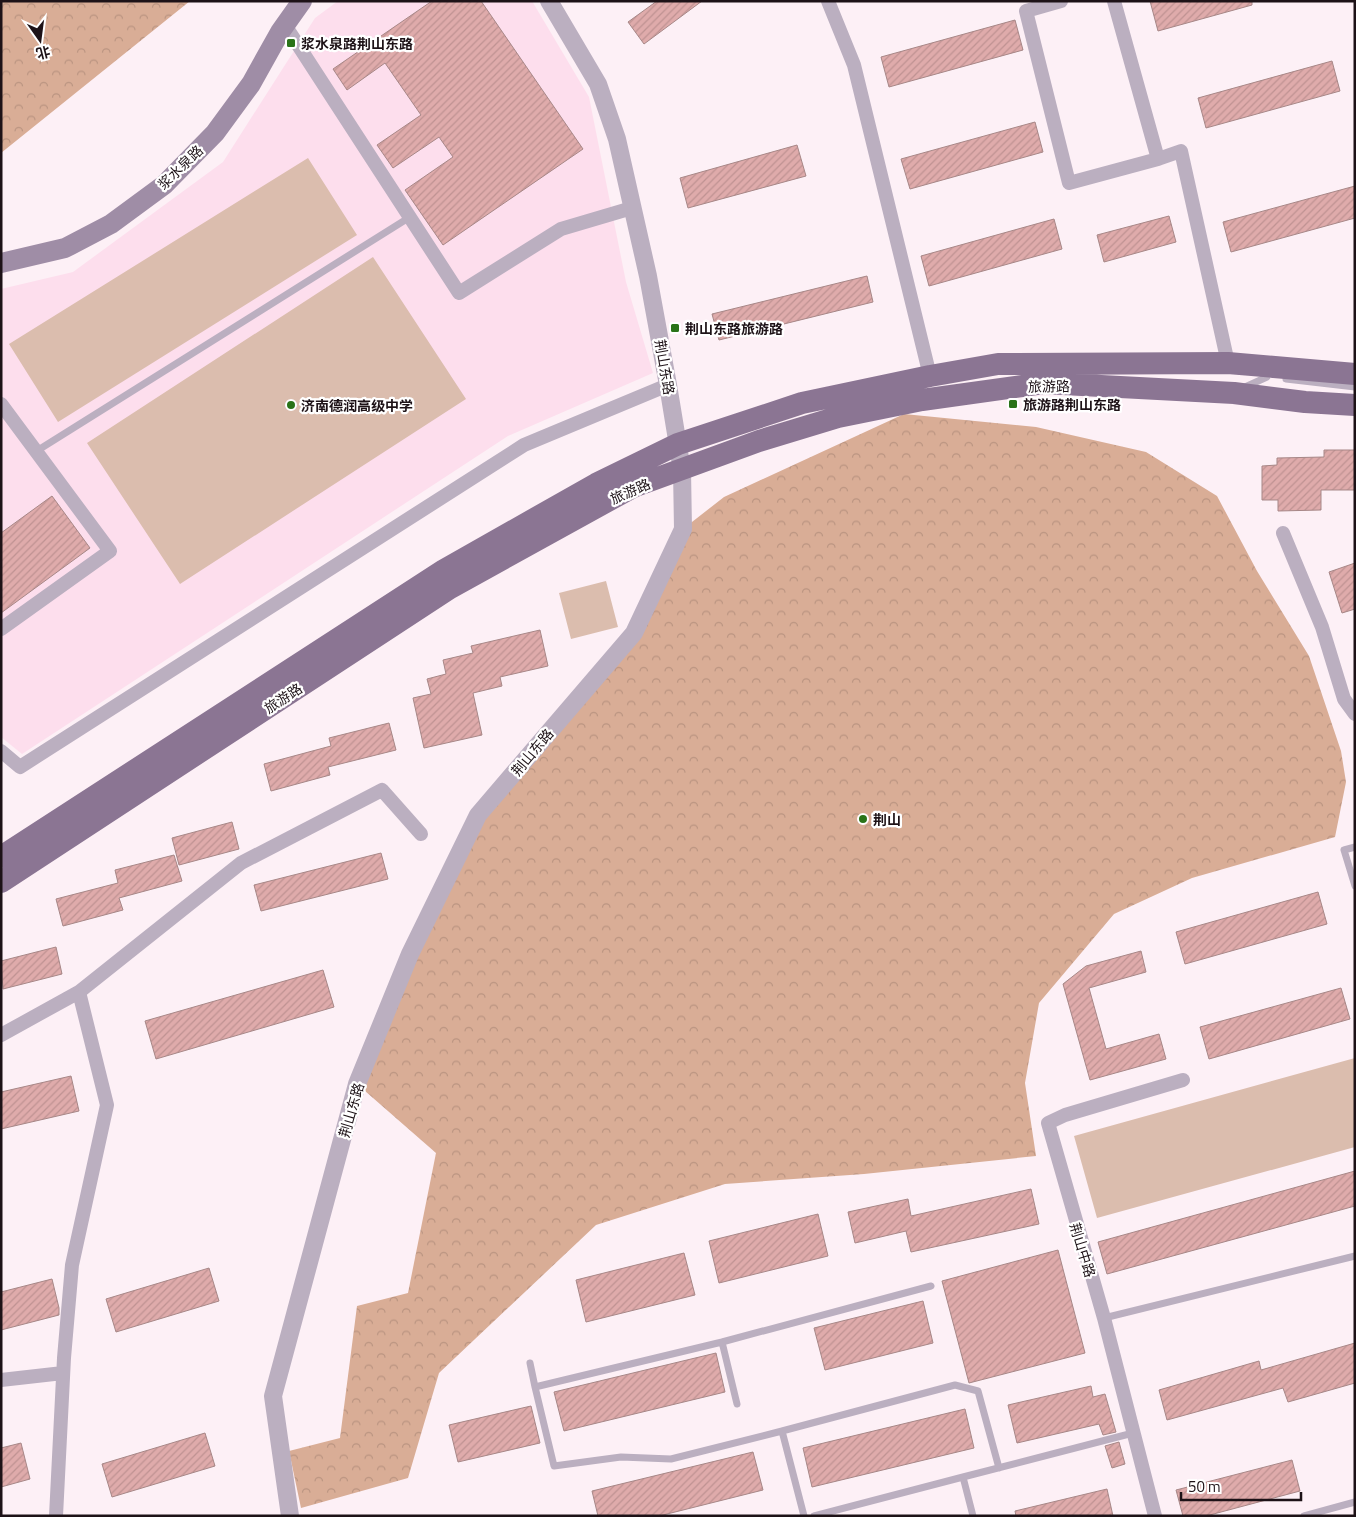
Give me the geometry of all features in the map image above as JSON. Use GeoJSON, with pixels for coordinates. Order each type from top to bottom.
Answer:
{"type":"FeatureCollection","features":[{"type":"Feature","properties":{"kind":"main road","name":"浆水泉路"},"geometry":{"type":"LineString","coordinates":[[1,263],[65,248],[111,224],[164,185],[215,133],[252,84],[285,25],[302,1]]}},
{"type":"Feature","properties":{"kind":"main road","name":"旅游路"},"geometry":{"type":"LineString","coordinates":[[1,857],[444,570],[596,484],[678,444],[802,403],[930,376],[998,364],[1228,363],[1355,374]]}},
{"type":"Feature","properties":{"kind":"main road","name":"旅游路"},"geometry":{"type":"LineString","coordinates":[[1,882],[450,588],[633,487],[759,441],[838,418],[932,398],[1044,383],[1234,393],[1305,402],[1355,405]]}},
{"type":"Feature","properties":{"kind":"street","name":"荆山东路"},"geometry":{"type":"LineString","coordinates":[[290,1516],[273,1396],[357,1084],[410,954],[478,815],[634,633],[684,529],[682,470],[668,385],[648,276],[617,139],[598,84],[549,1]]}},
{"type":"Feature","properties":{"kind":"street"},"geometry":{"type":"LineString","coordinates":[[828,1],[854,65],[930,376]]}},
{"type":"Feature","properties":{"kind":"street"},"geometry":{"type":"LineString","coordinates":[[1061,1],[1026,11],[1069,183],[1181,151],[1228,363]]}},
{"type":"Feature","properties":{"kind":"street"},"geometry":{"type":"LineString","coordinates":[[1114,1],[1158,159]]}},
{"type":"Feature","properties":{"kind":"street"},"geometry":{"type":"LineString","coordinates":[[285,25],[459,293],[561,229],[632,208]]}},
{"type":"Feature","properties":{"kind":"street"},"geometry":{"type":"LineString","coordinates":[[1,751],[20,767],[524,444],[668,385]]}},
{"type":"Feature","properties":{"kind":"street"},"geometry":{"type":"LineString","coordinates":[[1,404],[34,452],[110,551],[1,629]]}},
{"type":"Feature","properties":{"kind":"street"},"geometry":{"type":"LineString","coordinates":[[1283,533],[1322,627],[1344,699],[1355,714]]}},
{"type":"Feature","properties":{"kind":"street"},"geometry":{"type":"LineString","coordinates":[[1,1035],[79,992],[241,863],[382,790],[421,834]]}},
{"type":"Feature","properties":{"kind":"street"},"geometry":{"type":"LineString","coordinates":[[56,1516],[63,1373],[72,1265],[108,1105],[79,992]]}},
{"type":"Feature","properties":{"kind":"street","name":"荆山中路"},"geometry":{"type":"LineString","coordinates":[[1155,1516],[1104,1318],[1048,1123],[1065,1115],[1183,1080]]}},
{"type":"Feature","properties":{"kind":"street"},"geometry":{"type":"LineString","coordinates":[[1,1380],[63,1373]]}},
{"type":"Feature","properties":{"kind":"lane"},"geometry":{"type":"LineString","coordinates":[[34,452],[410,217]]}},
{"type":"Feature","properties":{"kind":"lane"},"geometry":{"type":"LineString","coordinates":[[1228,363],[1267,377],[1355,387]]}},
{"type":"Feature","properties":{"kind":"lane"},"geometry":{"type":"LineString","coordinates":[[1234,393],[1267,377]]}},
{"type":"Feature","properties":{"kind":"lane"},"geometry":{"type":"LineString","coordinates":[[1355,847],[1344,850],[1355,886]]}},
{"type":"Feature","properties":{"kind":"lane"},"geometry":{"type":"LineString","coordinates":[[1104,1318],[1355,1256]]}},
{"type":"Feature","properties":{"kind":"lane"},"geometry":{"type":"LineString","coordinates":[[535,1387],[722,1342],[931,1286]]}},
{"type":"Feature","properties":{"kind":"lane"},"geometry":{"type":"LineString","coordinates":[[722,1342],[737,1404]]}},
{"type":"Feature","properties":{"kind":"lane"},"geometry":{"type":"LineString","coordinates":[[530,1363],[554,1466],[621,1457],[671,1458],[955,1385],[978,1392],[999,1468]]}},
{"type":"Feature","properties":{"kind":"lane"},"geometry":{"type":"LineString","coordinates":[[782,1431],[804,1516]]}},
{"type":"Feature","properties":{"kind":"lane"},"geometry":{"type":"LineString","coordinates":[[814,1516],[1134,1433]]}},
{"type":"Feature","properties":{"kind":"lane"},"geometry":{"type":"LineString","coordinates":[[963,1477],[973,1516]]}},
{"type":"Feature","properties":{"kind":"lane"},"geometry":{"type":"LineString","coordinates":[[1304,1516],[1355,1502]]}},
{"type":"Feature","properties":{"kind":"shaded area","name":"济南德润高级中学"},"geometry":{"type":"Polygon","coordinates":[[[338,1],[532,1],[589,97],[626,282],[653,373],[508,436],[22,754],[1,737],[1,289],[73,272],[223,162],[315,18],[338,1]]]}},
{"type":"Feature","properties":{"kind":"shaded area"},"geometry":{"type":"Polygon","coordinates":[[[308,158],[357,235],[58,422],[9,344],[308,158]]]}},
{"type":"Feature","properties":{"kind":"shaded area"},"geometry":{"type":"Polygon","coordinates":[[[373,257],[466,399],[180,584],[87,443],[373,257]]]}},
{"type":"Feature","properties":{"kind":"shaded area"},"geometry":{"type":"Polygon","coordinates":[[[606,581],[618,627],[571,639],[559,593],[606,581]]]}},
{"type":"Feature","properties":{"kind":"shaded area"},"geometry":{"type":"Polygon","coordinates":[[[1355,1058],[1355,1147],[1097,1218],[1074,1136],[1355,1058]]]}},
{"type":"Feature","properties":{"kind":"green space"},"geometry":{"type":"Polygon","coordinates":[[[1,1],[190,1],[1,153],[1,1]]]}},
{"type":"Feature","properties":{"kind":"green space"},"geometry":{"type":"Polygon","coordinates":[[[904,414],[1036,427],[1146,452],[1217,496],[1257,571],[1309,656],[1341,751],[1346,782],[1335,837],[1192,878],[1114,914],[1039,1003],[1025,1083],[1036,1156],[864,1174],[725,1184],[596,1225],[439,1373],[408,1478],[301,1508],[289,1451],[340,1438],[357,1306],[408,1293],[436,1153],[357,1084],[478,815],[634,633],[683,529],[724,497],[904,414]]]}},
{"type":"Feature","properties":{"kind":"building"},"geometry":{"type":"Polygon","coordinates":[[[432,1],[481,1],[583,149],[443,245],[405,190],[453,157],[439,137],[393,168],[377,145],[421,115],[385,63],[347,90],[333,69],[432,1]]]}},
{"type":"Feature","properties":{"kind":"building"},"geometry":{"type":"Polygon","coordinates":[[[657,1],[702,1],[644,44],[628,22],[657,1]]]}},
{"type":"Feature","properties":{"kind":"building"},"geometry":{"type":"Polygon","coordinates":[[[1150,1],[1252,1],[1252,5],[1158,31],[1150,1]]]}},
{"type":"Feature","properties":{"kind":"building"},"geometry":{"type":"Polygon","coordinates":[[[1015,20],[1023,50],[889,87],[881,57],[1015,20]]]}},
{"type":"Feature","properties":{"kind":"building"},"geometry":{"type":"Polygon","coordinates":[[[1332,61],[1340,91],[1206,128],[1198,98],[1332,61]]]}},
{"type":"Feature","properties":{"kind":"building"},"geometry":{"type":"Polygon","coordinates":[[[1035,122],[1043,152],[910,189],[901,159],[1035,122]]]}},
{"type":"Feature","properties":{"kind":"building"},"geometry":{"type":"Polygon","coordinates":[[[797,145],[806,176],[688,208],[680,178],[797,145]]]}},
{"type":"Feature","properties":{"kind":"building"},"geometry":{"type":"Polygon","coordinates":[[[1355,186],[1355,218],[1231,252],[1223,222],[1355,186]]]}},
{"type":"Feature","properties":{"kind":"building"},"geometry":{"type":"Polygon","coordinates":[[[1169,216],[1176,242],[1104,262],[1097,235],[1169,216]]]}},
{"type":"Feature","properties":{"kind":"building"},"geometry":{"type":"Polygon","coordinates":[[[1054,219],[1062,249],[929,286],[921,256],[1054,219]]]}},
{"type":"Feature","properties":{"kind":"building"},"geometry":{"type":"Polygon","coordinates":[[[867,276],[873,302],[719,340],[712,314],[867,276]]]}},
{"type":"Feature","properties":{"kind":"building"},"geometry":{"type":"Polygon","coordinates":[[[1324,450],[1355,450],[1355,490],[1321,490],[1321,510],[1278,511],[1278,500],[1262,500],[1262,466],[1277,465],[1277,458],[1324,457],[1324,450]]]}},
{"type":"Feature","properties":{"kind":"building"},"geometry":{"type":"Polygon","coordinates":[[[52,496],[90,548],[1,613],[1,533],[52,496]]]}},
{"type":"Feature","properties":{"kind":"building"},"geometry":{"type":"Polygon","coordinates":[[[1355,563],[1355,609],[1342,613],[1329,572],[1355,563]]]}},
{"type":"Feature","properties":{"kind":"building"},"geometry":{"type":"Polygon","coordinates":[[[540,630],[548,666],[500,677],[502,686],[473,693],[482,735],[424,748],[413,698],[431,694],[427,679],[446,674],[443,660],[473,653],[471,646],[540,630]]]}},
{"type":"Feature","properties":{"kind":"building"},"geometry":{"type":"Polygon","coordinates":[[[389,723],[396,750],[328,767],[330,775],[271,791],[264,764],[331,746],[329,738],[389,723]]]}},
{"type":"Feature","properties":{"kind":"building"},"geometry":{"type":"Polygon","coordinates":[[[232,822],[239,849],[179,865],[172,838],[232,822]]]}},
{"type":"Feature","properties":{"kind":"building"},"geometry":{"type":"Polygon","coordinates":[[[381,853],[388,879],[261,911],[254,885],[381,853]]]}},
{"type":"Feature","properties":{"kind":"building"},"geometry":{"type":"Polygon","coordinates":[[[174,855],[182,881],[119,898],[123,910],[63,926],[56,899],[118,883],[115,870],[174,855]]]}},
{"type":"Feature","properties":{"kind":"building"},"geometry":{"type":"Polygon","coordinates":[[[1318,892],[1327,924],[1185,964],[1176,932],[1318,892]]]}},
{"type":"Feature","properties":{"kind":"building"},"geometry":{"type":"Polygon","coordinates":[[[56,947],[62,974],[3,989],[1,961],[56,947]]]}},
{"type":"Feature","properties":{"kind":"building"},"geometry":{"type":"Polygon","coordinates":[[[1141,951],[1146,972],[1089,988],[1106,1049],[1159,1034],[1166,1059],[1090,1080],[1063,984],[1086,966],[1141,951]]]}},
{"type":"Feature","properties":{"kind":"building"},"geometry":{"type":"Polygon","coordinates":[[[323,970],[334,1007],[156,1059],[145,1021],[323,970]]]}},
{"type":"Feature","properties":{"kind":"building"},"geometry":{"type":"Polygon","coordinates":[[[1341,988],[1350,1019],[1209,1059],[1200,1027],[1341,988]]]}},
{"type":"Feature","properties":{"kind":"building"},"geometry":{"type":"Polygon","coordinates":[[[71,1076],[79,1111],[1,1129],[1,1092],[71,1076]]]}},
{"type":"Feature","properties":{"kind":"building"},"geometry":{"type":"Polygon","coordinates":[[[1355,1171],[1355,1206],[1107,1274],[1098,1242],[1355,1171]]]}},
{"type":"Feature","properties":{"kind":"building"},"geometry":{"type":"Polygon","coordinates":[[[1031,1189],[1039,1224],[911,1252],[906,1231],[855,1243],[848,1212],[908,1199],[911,1216],[1031,1189]]]}},
{"type":"Feature","properties":{"kind":"building"},"geometry":{"type":"Polygon","coordinates":[[[818,1214],[828,1256],[719,1283],[709,1241],[818,1214]]]}},
{"type":"Feature","properties":{"kind":"building"},"geometry":{"type":"Polygon","coordinates":[[[1058,1250],[1085,1353],[969,1383],[942,1281],[1058,1250]]]}},
{"type":"Feature","properties":{"kind":"building"},"geometry":{"type":"Polygon","coordinates":[[[684,1253],[695,1295],[586,1322],[576,1280],[684,1253]]]}},
{"type":"Feature","properties":{"kind":"building"},"geometry":{"type":"Polygon","coordinates":[[[209,1268],[219,1301],[116,1332],[106,1299],[209,1268]]]}},
{"type":"Feature","properties":{"kind":"building"},"geometry":{"type":"Polygon","coordinates":[[[52,1279],[59,1315],[1,1330],[1,1292],[52,1279]]]}},
{"type":"Feature","properties":{"kind":"building"},"geometry":{"type":"Polygon","coordinates":[[[923,1301],[933,1343],[825,1370],[814,1328],[923,1301]]]}},
{"type":"Feature","properties":{"kind":"building"},"geometry":{"type":"Polygon","coordinates":[[[1355,1343],[1355,1383],[1288,1402],[1283,1388],[1167,1420],[1159,1390],[1259,1361],[1261,1370],[1355,1343]]]}},
{"type":"Feature","properties":{"kind":"building"},"geometry":{"type":"Polygon","coordinates":[[[716,1353],[725,1392],[564,1431],[554,1392],[716,1353]]]}},
{"type":"Feature","properties":{"kind":"building"},"geometry":{"type":"Polygon","coordinates":[[[1091,1386],[1093,1397],[1105,1394],[1116,1432],[1103,1435],[1099,1424],[1017,1443],[1008,1405],[1091,1386]]]}},
{"type":"Feature","properties":{"kind":"building"},"geometry":{"type":"Polygon","coordinates":[[[531,1406],[540,1443],[458,1462],[449,1425],[531,1406]]]}},
{"type":"Feature","properties":{"kind":"building"},"geometry":{"type":"Polygon","coordinates":[[[965,1409],[974,1448],[812,1487],[803,1448],[965,1409]]]}},
{"type":"Feature","properties":{"kind":"building"},"geometry":{"type":"Polygon","coordinates":[[[205,1433],[215,1466],[112,1497],[102,1464],[205,1433]]]}},
{"type":"Feature","properties":{"kind":"building"},"geometry":{"type":"Polygon","coordinates":[[[1119,1442],[1125,1464],[1112,1468],[1105,1446],[1119,1442]]]}},
{"type":"Feature","properties":{"kind":"building"},"geometry":{"type":"Polygon","coordinates":[[[21,1443],[30,1479],[1,1487],[1,1448],[21,1443]]]}},
{"type":"Feature","properties":{"kind":"building"},"geometry":{"type":"Polygon","coordinates":[[[753,1452],[763,1490],[659,1516],[598,1516],[592,1491],[753,1452]]]}},
{"type":"Feature","properties":{"kind":"building"},"geometry":{"type":"Polygon","coordinates":[[[1292,1460],[1300,1491],[1206,1516],[1183,1516],[1176,1490],[1292,1460]]]}},
{"type":"Feature","properties":{"kind":"building"},"geometry":{"type":"Polygon","coordinates":[[[1107,1489],[1113,1516],[1016,1516],[1015,1511],[1107,1489]]]}},
{"type":"Feature","properties":{"kind":"place","name":"浆水泉路荆山东路"},"geometry":{"type":"Point","coordinates":[291,43]}},
{"type":"Feature","properties":{"kind":"place","name":"荆山东路旅游路"},"geometry":{"type":"Point","coordinates":[675,328]}},
{"type":"Feature","properties":{"kind":"place","name":"旅游路荆山东路"},"geometry":{"type":"Point","coordinates":[1013,404]}},
{"type":"Feature","properties":{"kind":"place","name":"济南德润高级中学"},"geometry":{"type":"Point","coordinates":[291,405]}},
{"type":"Feature","properties":{"kind":"place","name":"荆山"},"geometry":{"type":"Point","coordinates":[863,819]}}]}
